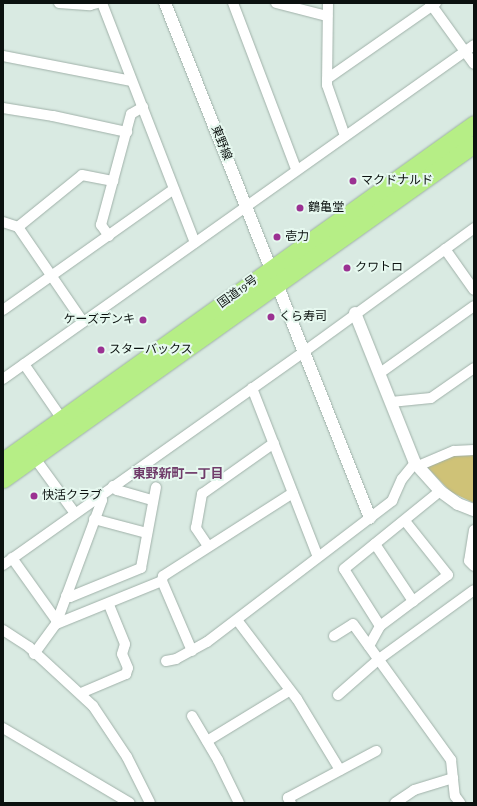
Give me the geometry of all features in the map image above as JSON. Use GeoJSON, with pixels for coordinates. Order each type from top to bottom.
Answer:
{"type":"FeatureCollection","features":[{"type":"Feature","properties":{"kind":"highway","name":"国道19号"},"geometry":{"type":"LineString","coordinates":[[3,479],[474,124]]}},
{"type":"Feature","properties":{"kind":"highway","name":"国道19号"},"geometry":{"type":"LineString","coordinates":[[3,461],[62,419],[274,275],[474,144]]}},
{"type":"Feature","properties":{"kind":"street"},"geometry":{"type":"LineString","coordinates":[[59,3],[90,5],[97,3]]}},
{"type":"Feature","properties":{"kind":"street"},"geometry":{"type":"LineString","coordinates":[[102,3],[195,243]]}},
{"type":"Feature","properties":{"kind":"street","name":"東野線"},"geometry":{"type":"LineString","coordinates":[[165,3],[305,351],[370,518]]}},
{"type":"Feature","properties":{"kind":"street"},"geometry":{"type":"LineString","coordinates":[[233,3],[296,169]]}},
{"type":"Feature","properties":{"kind":"street"},"geometry":{"type":"LineString","coordinates":[[276,3],[327,16]]}},
{"type":"Feature","properties":{"kind":"street"},"geometry":{"type":"LineString","coordinates":[[328,3],[327,85],[345,136]]}},
{"type":"Feature","properties":{"kind":"street"},"geometry":{"type":"LineString","coordinates":[[327,79],[433,4],[474,64]]}},
{"type":"Feature","properties":{"kind":"street"},"geometry":{"type":"LineString","coordinates":[[3,379],[247,206],[296,169],[474,45]]}},
{"type":"Feature","properties":{"kind":"street"},"geometry":{"type":"LineString","coordinates":[[3,56],[132,81]]}},
{"type":"Feature","properties":{"kind":"street"},"geometry":{"type":"LineString","coordinates":[[109,236],[101,225],[112,180],[132,114],[143,107]]}},
{"type":"Feature","properties":{"kind":"street"},"geometry":{"type":"LineString","coordinates":[[3,108],[53,116],[127,132]]}},
{"type":"Feature","properties":{"kind":"street"},"geometry":{"type":"LineString","coordinates":[[18,227],[82,175],[112,180]]}},
{"type":"Feature","properties":{"kind":"street"},"geometry":{"type":"LineString","coordinates":[[4,308],[109,236],[174,189]]}},
{"type":"Feature","properties":{"kind":"street"},"geometry":{"type":"LineString","coordinates":[[3,222],[18,227],[83,322]]}},
{"type":"Feature","properties":{"kind":"street"},"geometry":{"type":"LineString","coordinates":[[3,565],[74,512],[305,351],[355,313],[474,228]]}},
{"type":"Feature","properties":{"kind":"street"},"geometry":{"type":"LineString","coordinates":[[445,249],[474,290]]}},
{"type":"Feature","properties":{"kind":"street"},"geometry":{"type":"LineString","coordinates":[[380,373],[474,306]]}},
{"type":"Feature","properties":{"kind":"street"},"geometry":{"type":"LineString","coordinates":[[355,313],[417,464],[440,491],[458,504],[474,510]]}},
{"type":"Feature","properties":{"kind":"street"},"geometry":{"type":"LineString","coordinates":[[24,364],[62,419]]}},
{"type":"Feature","properties":{"kind":"street"},"geometry":{"type":"LineString","coordinates":[[391,402],[431,398],[474,368]]}},
{"type":"Feature","properties":{"kind":"street"},"geometry":{"type":"LineString","coordinates":[[252,388],[318,557]]}},
{"type":"Feature","properties":{"kind":"street"},"geometry":{"type":"LineString","coordinates":[[208,546],[196,528],[202,494],[274,443]]}},
{"type":"Feature","properties":{"kind":"street"},"geometry":{"type":"LineString","coordinates":[[166,661],[192,651],[237,620],[392,501],[402,480],[417,464],[454,451],[474,450]]}},
{"type":"Feature","properties":{"kind":"street"},"geometry":{"type":"LineString","coordinates":[[34,457],[74,512]]}},
{"type":"Feature","properties":{"kind":"street"},"geometry":{"type":"LineString","coordinates":[[113,486],[117,490],[153,500]]}},
{"type":"Feature","properties":{"kind":"street"},"geometry":{"type":"LineString","coordinates":[[66,596],[70,597],[141,568],[156,487]]}},
{"type":"Feature","properties":{"kind":"street"},"geometry":{"type":"LineString","coordinates":[[380,626],[344,569],[406,521],[440,491]]}},
{"type":"Feature","properties":{"kind":"street"},"geometry":{"type":"LineString","coordinates":[[192,651],[162,581],[163,576],[293,493]]}},
{"type":"Feature","properties":{"kind":"street"},"geometry":{"type":"LineString","coordinates":[[34,654],[56,622],[102,500],[99,496]]}},
{"type":"Feature","properties":{"kind":"street"},"geometry":{"type":"LineString","coordinates":[[94,519],[147,533]]}},
{"type":"Feature","properties":{"kind":"street"},"geometry":{"type":"LineString","coordinates":[[369,646],[380,626],[448,575],[406,521]]}},
{"type":"Feature","properties":{"kind":"street"},"geometry":{"type":"LineString","coordinates":[[474,530],[469,561],[474,566]]}},
{"type":"Feature","properties":{"kind":"street"},"geometry":{"type":"LineString","coordinates":[[376,544],[413,601]]}},
{"type":"Feature","properties":{"kind":"street"},"geometry":{"type":"LineString","coordinates":[[12,558],[56,622]]}},
{"type":"Feature","properties":{"kind":"street"},"geometry":{"type":"LineString","coordinates":[[56,622],[109,604],[162,581]]}},
{"type":"Feature","properties":{"kind":"street"},"geometry":{"type":"LineString","coordinates":[[338,694],[379,659],[474,590]]}},
{"type":"Feature","properties":{"kind":"street"},"geometry":{"type":"LineString","coordinates":[[83,691],[126,674],[128,668],[122,654],[125,644],[109,604]]}},
{"type":"Feature","properties":{"kind":"street"},"geometry":{"type":"LineString","coordinates":[[237,620],[289,691],[297,699],[340,770]]}},
{"type":"Feature","properties":{"kind":"street"},"geometry":{"type":"LineString","coordinates":[[334,636],[353,624],[451,760],[455,796],[460,803]]}},
{"type":"Feature","properties":{"kind":"street"},"geometry":{"type":"LineString","coordinates":[[3,630],[29,647],[34,654],[83,691],[115,727],[157,803]]}},
{"type":"Feature","properties":{"kind":"street"},"geometry":{"type":"LineString","coordinates":[[83,691],[110,729],[150,803]]}},
{"type":"Feature","properties":{"kind":"street"},"geometry":{"type":"LineString","coordinates":[[207,741],[289,691]]}},
{"type":"Feature","properties":{"kind":"street"},"geometry":{"type":"LineString","coordinates":[[192,716],[207,741],[239,803]]}},
{"type":"Feature","properties":{"kind":"street"},"geometry":{"type":"LineString","coordinates":[[3,728],[130,803]]}},
{"type":"Feature","properties":{"kind":"street"},"geometry":{"type":"LineString","coordinates":[[291,803],[288,798],[376,751]]}},
{"type":"Feature","properties":{"kind":"street"},"geometry":{"type":"LineString","coordinates":[[395,803],[414,790],[453,778]]}},
{"type":"Feature","properties":{"kind":"shaded area"},"geometry":{"type":"Polygon","coordinates":[[[474,453],[474,503],[451,492],[427,467],[447,456],[474,453]]]}},
{"type":"Feature","properties":{"kind":"place","name":"マクドナルド"},"geometry":{"type":"Point","coordinates":[353,181]}},
{"type":"Feature","properties":{"kind":"place","name":"鶴亀堂"},"geometry":{"type":"Point","coordinates":[300,208]}},
{"type":"Feature","properties":{"kind":"place","name":"壱力"},"geometry":{"type":"Point","coordinates":[277,237]}},
{"type":"Feature","properties":{"kind":"place","name":"クワトロ"},"geometry":{"type":"Point","coordinates":[347,268]}},
{"type":"Feature","properties":{"kind":"place","name":"くら寿司"},"geometry":{"type":"Point","coordinates":[271,317]}},
{"type":"Feature","properties":{"kind":"place","name":"ケーズデンキ"},"geometry":{"type":"Point","coordinates":[143,320]}},
{"type":"Feature","properties":{"kind":"place","name":"スターバックス"},"geometry":{"type":"Point","coordinates":[101,350]}},
{"type":"Feature","properties":{"kind":"place","name":"快活クラブ"},"geometry":{"type":"Point","coordinates":[34,496]}},
{"type":"Feature","properties":{"kind":"district","name":"東野新町一丁目"},"geometry":{"type":"Point","coordinates":[178,475]}}]}
